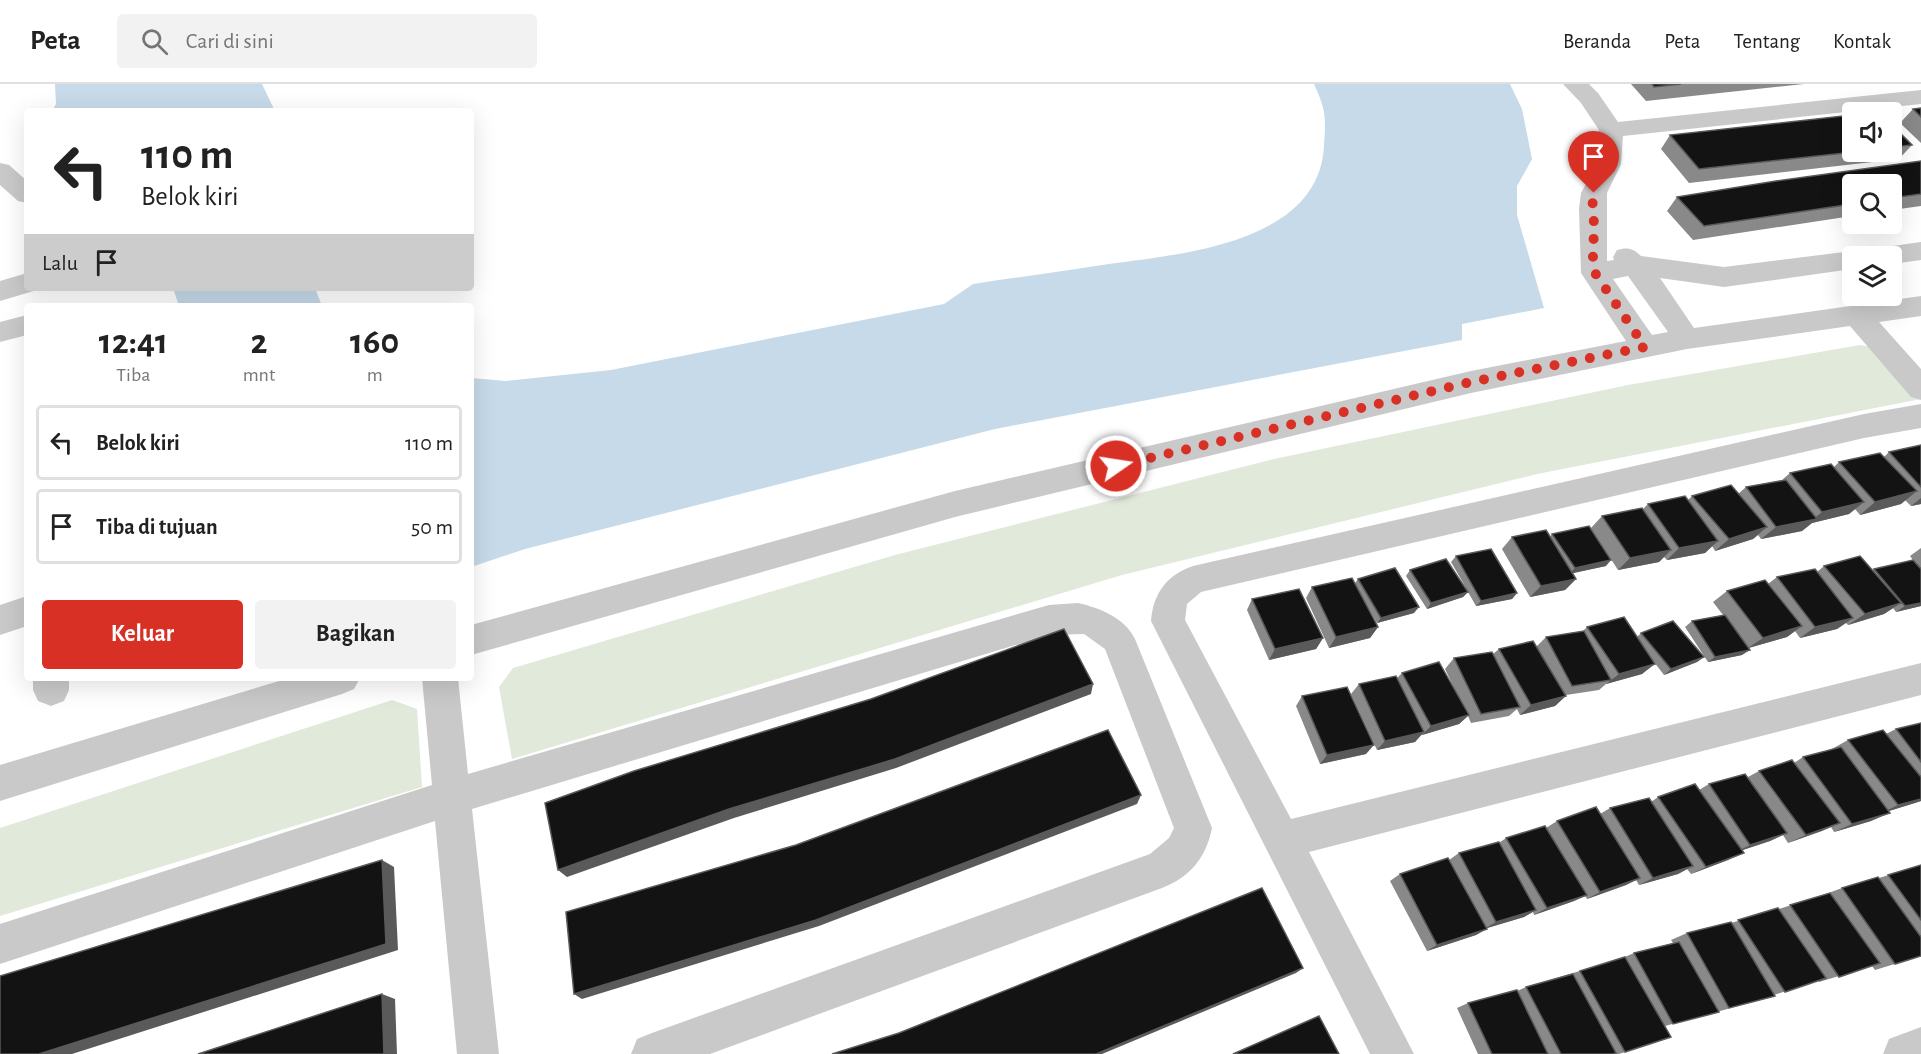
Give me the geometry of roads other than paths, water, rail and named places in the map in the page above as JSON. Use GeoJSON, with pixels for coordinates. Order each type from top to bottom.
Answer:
{"type":"FeatureCollection","features":[{"type":"Feature","properties":{"kind":"street"},"geometry":{"type":"LineString","coordinates":[[1575,84],[1590,98],[1611,130],[1609,164],[1594,193],[1592,208],[1595,230],[1592,249],[1595,273],[1645,347]]}},
{"type":"Feature","properties":{"kind":"street"},"geometry":{"type":"LineString","coordinates":[[1611,130],[1921,97]]}},
{"type":"Feature","properties":{"kind":"street"},"geometry":{"type":"LineString","coordinates":[[0,171],[24,192]]}},
{"type":"Feature","properties":{"kind":"street"},"geometry":{"type":"LineString","coordinates":[[1595,230],[1636,265],[1687,339]]}},
{"type":"Feature","properties":{"kind":"street"},"geometry":{"type":"LineString","coordinates":[[1902,253],[1921,251]]}},
{"type":"Feature","properties":{"kind":"street"},"geometry":{"type":"LineString","coordinates":[[1595,273],[1636,265],[1724,277],[1842,261]]}},
{"type":"Feature","properties":{"kind":"street"},"geometry":{"type":"LineString","coordinates":[[0,291],[24,284]]}},
{"type":"Feature","properties":{"kind":"street"},"geometry":{"type":"LineString","coordinates":[[1856,314],[1921,389]]}},
{"type":"Feature","properties":{"kind":"street"},"geometry":{"type":"LineString","coordinates":[[474,639],[955,504],[1471,382],[1687,339],[1856,314],[1915,315]]}},
{"type":"Feature","properties":{"kind":"street"},"geometry":{"type":"LineString","coordinates":[[0,332],[24,326]]}},
{"type":"Feature","properties":{"kind":"street"},"geometry":{"type":"LineString","coordinates":[[1392,1054],[1168,621],[1169,603],[1176,589],[1193,580],[1864,426],[1921,416]]}},
{"type":"Feature","properties":{"kind":"street"},"geometry":{"type":"LineString","coordinates":[[0,620],[24,611]]}},
{"type":"Feature","properties":{"kind":"street"},"geometry":{"type":"LineString","coordinates":[[0,944],[452,797],[1049,620],[1073,616],[1090,620],[1118,639],[1194,828],[1191,842],[1181,856],[1162,869],[652,1054]]}},
{"type":"Feature","properties":{"kind":"street"},"geometry":{"type":"LineString","coordinates":[[1282,840],[1921,679]]}},
{"type":"Feature","properties":{"kind":"street"},"geometry":{"type":"LineString","coordinates":[[0,783],[332,681]]}},
{"type":"Feature","properties":{"kind":"street"},"geometry":{"type":"LineString","coordinates":[[440,681],[478,1054]]}},
{"type":"Feature","properties":{"kind":"street"},"geometry":{"type":"LineString","coordinates":[[1904,1054],[1921,1048]]}},
{"type":"Feature","properties":{"kind":"water"},"geometry":{"type":"Polygon","coordinates":[[[55,84],[262,84],[274,108],[54,108],[56,104],[55,84]]]}},
{"type":"Feature","properties":{"kind":"water"},"geometry":{"type":"Polygon","coordinates":[[[1314,84],[1510,84],[1522,109],[1532,159],[1517,186],[1517,215],[1544,308],[1462,324],[1462,340],[995,429],[525,549],[474,566],[474,378],[506,381],[611,370],[944,304],[973,284],[1173,255],[1242,238],[1273,223],[1299,204],[1317,178],[1324,145],[1325,120],[1314,84]]]}},
{"type":"Feature","properties":{"kind":"water"},"geometry":{"type":"Polygon","coordinates":[[[174,291],[316,291],[321,303],[178,303],[174,291]]]}}]}
